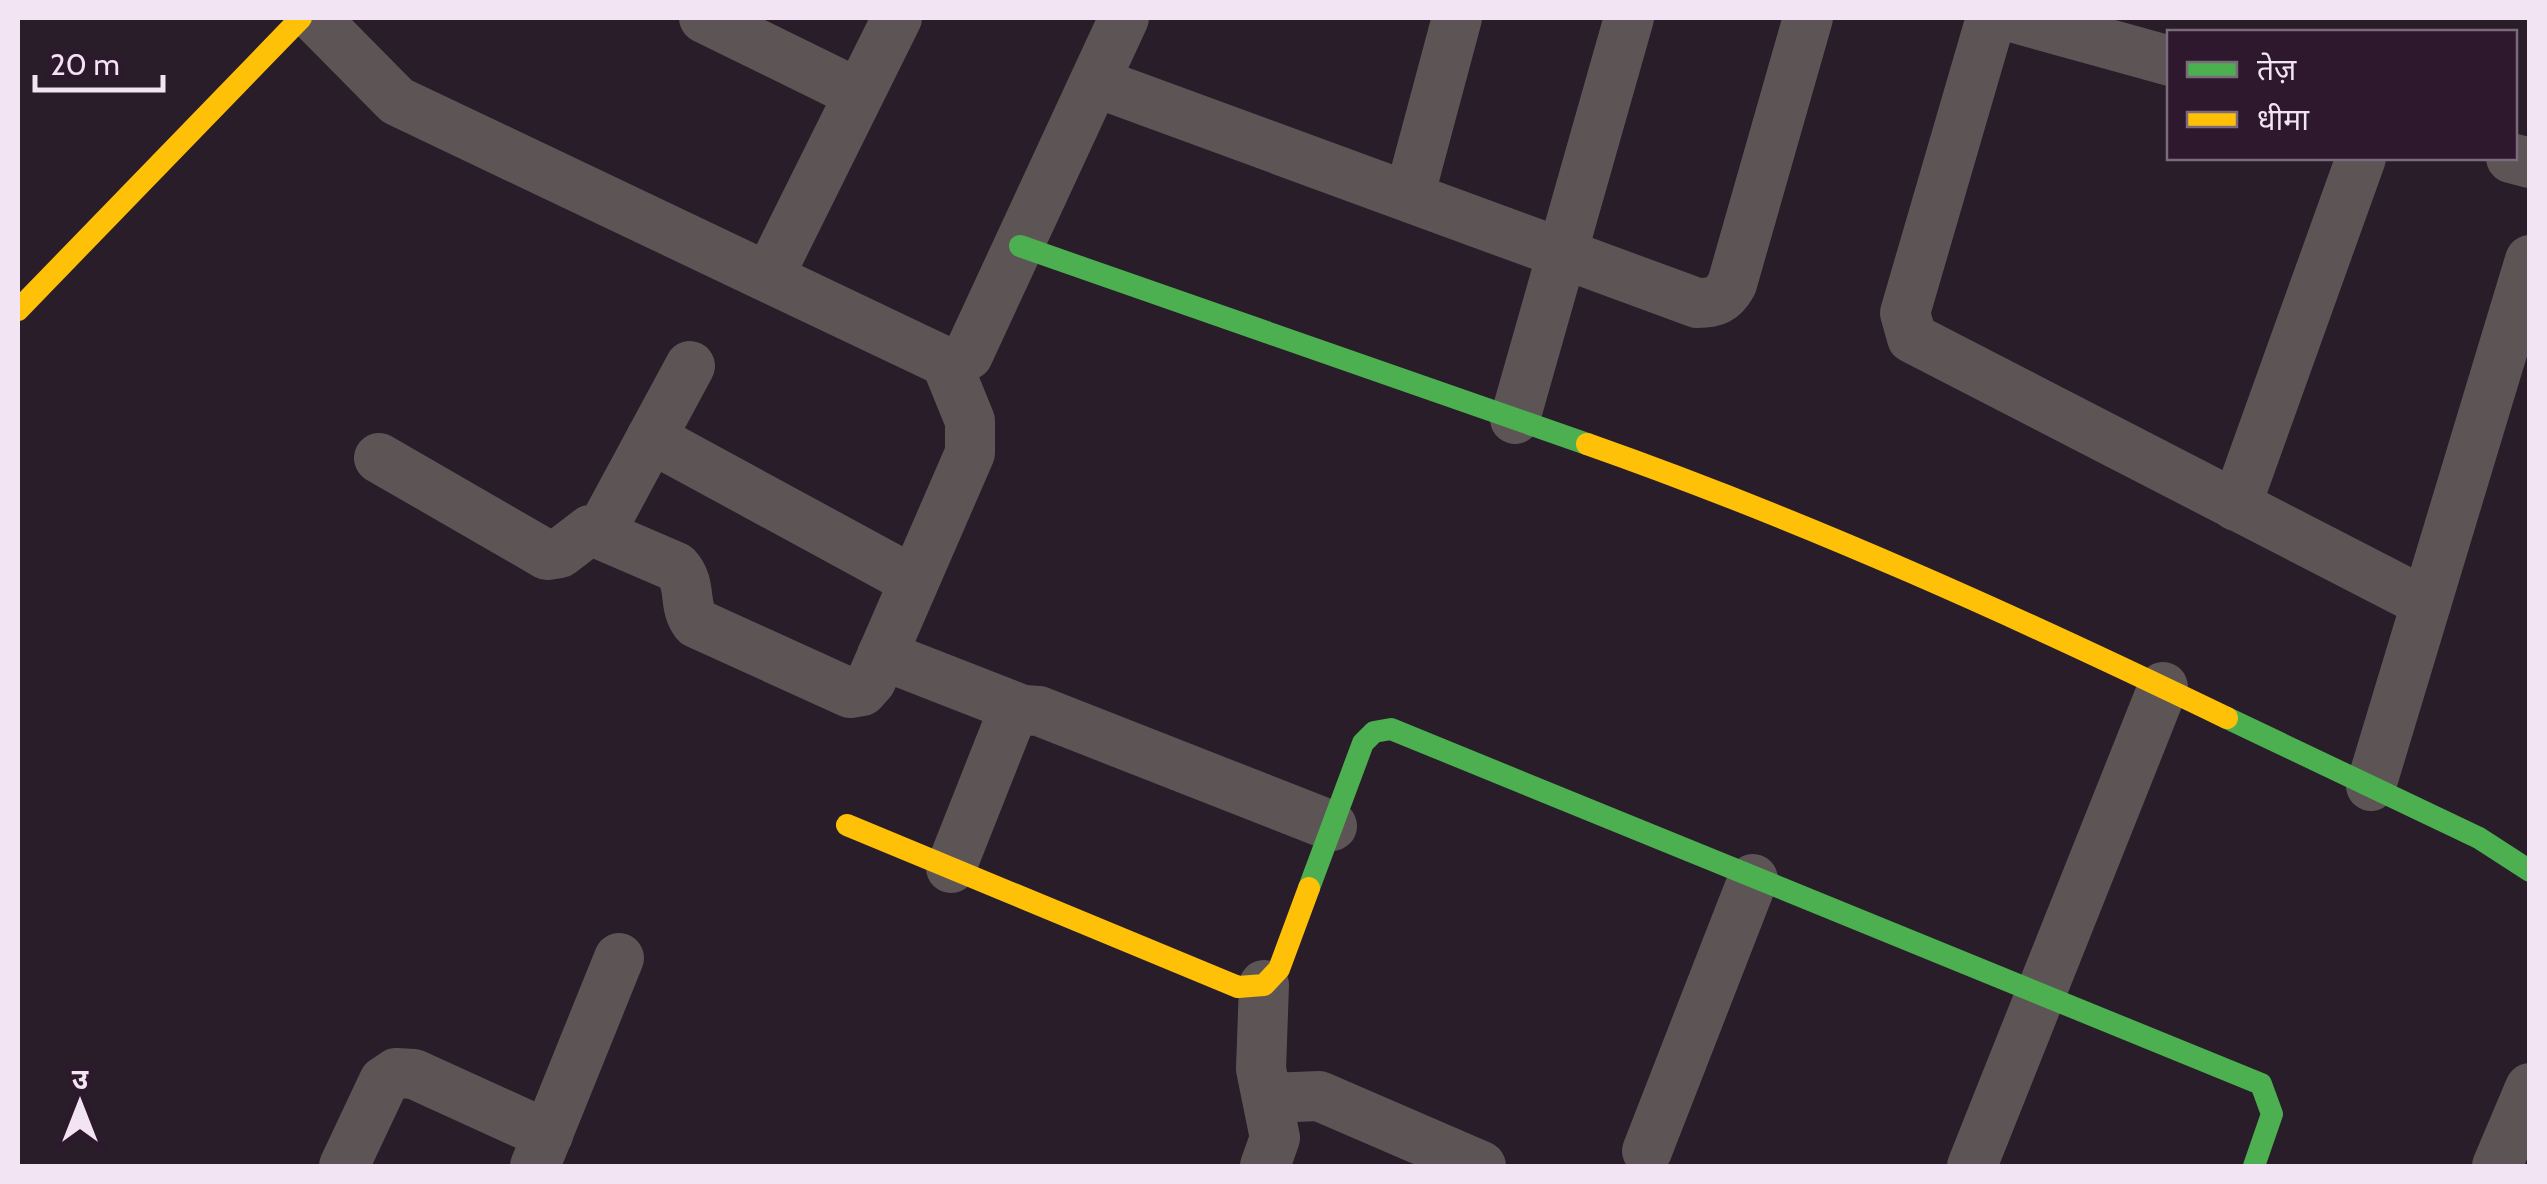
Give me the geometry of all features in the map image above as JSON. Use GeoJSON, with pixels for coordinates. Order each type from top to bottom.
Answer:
{"type":"FeatureCollection","features":[{"type":"Feature","properties":{"kind":"street"},"geometry":{"type":"LineString","coordinates":[[18,310],[301,18]]}},
{"type":"Feature","properties":{"kind":"street"},"geometry":{"type":"LineString","coordinates":[[314,18],[397,101],[946,362],[958,362],[968,354],[1124,18]]}},
{"type":"Feature","properties":{"kind":"street"},"geometry":{"type":"LineString","coordinates":[[704,18],[859,94]]}},
{"type":"Feature","properties":{"kind":"street"},"geometry":{"type":"LineString","coordinates":[[769,276],[897,18]]}},
{"type":"Feature","properties":{"kind":"street"},"geometry":{"type":"LineString","coordinates":[[1409,197],[1457,18]]}},
{"type":"Feature","properties":{"kind":"street"},"geometry":{"type":"LineString","coordinates":[[1515,419],[1629,18]]}},
{"type":"Feature","properties":{"kind":"street"},"geometry":{"type":"LineString","coordinates":[[1095,82],[1697,303],[1714,303],[1726,296],[1808,18]]}},
{"type":"Feature","properties":{"kind":"street"},"geometry":{"type":"LineString","coordinates":[[1991,18],[1905,313],[1906,328],[1923,348],[2426,603]]}},
{"type":"Feature","properties":{"kind":"street"},"geometry":{"type":"LineString","coordinates":[[2015,18],[2167,60]]}},
{"type":"Feature","properties":{"kind":"street"},"geometry":{"type":"LineString","coordinates":[[2236,506],[2360,160]]}},
{"type":"Feature","properties":{"kind":"street"},"geometry":{"type":"LineString","coordinates":[[1020,246],[1734,496],[2163,687],[2479,838],[2530,871]]}},
{"type":"Feature","properties":{"kind":"street"},"geometry":{"type":"LineString","coordinates":[[2371,786],[2530,260]]}},
{"type":"Feature","properties":{"kind":"street"},"geometry":{"type":"LineString","coordinates":[[379,458],[547,555],[560,553],[590,530],[601,531],[676,567],[686,577],[689,609],[696,623],[850,693],[862,691],[882,656],[973,438],[946,362]]}},
{"type":"Feature","properties":{"kind":"street"},"geometry":{"type":"LineString","coordinates":[[601,531],[690,366]]}},
{"type":"Feature","properties":{"kind":"street"},"geometry":{"type":"LineString","coordinates":[[651,438],[914,582]]}},
{"type":"Feature","properties":{"kind":"street"},"geometry":{"type":"LineString","coordinates":[[882,656],[1023,710],[1038,711],[1332,826]]}},
{"type":"Feature","properties":{"kind":"street"},"geometry":{"type":"LineString","coordinates":[[1972,1166],[2163,687]]}},
{"type":"Feature","properties":{"kind":"street"},"geometry":{"type":"LineString","coordinates":[[951,868],[1010,720],[1023,710]]}},
{"type":"Feature","properties":{"kind":"street"},"geometry":{"type":"LineString","coordinates":[[1266,1166],[1275,1138],[1260,1039],[1264,985],[1279,969],[1363,743],[1374,732],[1391,729],[2042,998],[2261,1084],[2273,1097],[2275,1113],[2254,1166]]}},
{"type":"Feature","properties":{"kind":"street"},"geometry":{"type":"LineString","coordinates":[[847,825],[1238,987],[1264,985]]}},
{"type":"Feature","properties":{"kind":"street"},"geometry":{"type":"LineString","coordinates":[[1647,1151],[1753,879]]}},
{"type":"Feature","properties":{"kind":"street"},"geometry":{"type":"LineString","coordinates":[[344,1166],[384,1081],[396,1073],[414,1074],[542,1151],[618,958]]}},
{"type":"Feature","properties":{"kind":"street"},"geometry":{"type":"LineString","coordinates":[[2497,1166],[2530,1088]]}},
{"type":"Feature","properties":{"kind":"street"},"geometry":{"type":"LineString","coordinates":[[1268,1098],[1319,1096],[1481,1166]]}},
{"type":"Feature","properties":{"kind":"traffic: fast"},"geometry":{"type":"LineString","coordinates":[[1020,246],[1587,444]]}},
{"type":"Feature","properties":{"kind":"traffic: fast"},"geometry":{"type":"LineString","coordinates":[[2227,718],[2479,838],[2530,871]]}},
{"type":"Feature","properties":{"kind":"traffic: fast"},"geometry":{"type":"LineString","coordinates":[[1309,888],[1363,743],[1374,732],[1391,729],[2261,1084],[2272,1114],[2254,1166]]}},
{"type":"Feature","properties":{"kind":"traffic: slow"},"geometry":{"type":"LineString","coordinates":[[18,310],[301,18]]}},
{"type":"Feature","properties":{"kind":"traffic: slow"},"geometry":{"type":"LineString","coordinates":[[1587,444],[1750,505],[1911,572],[2227,718]]}},
{"type":"Feature","properties":{"kind":"traffic: slow"},"geometry":{"type":"LineString","coordinates":[[847,825],[1238,987],[1264,985],[1279,969],[1309,888]]}}]}
